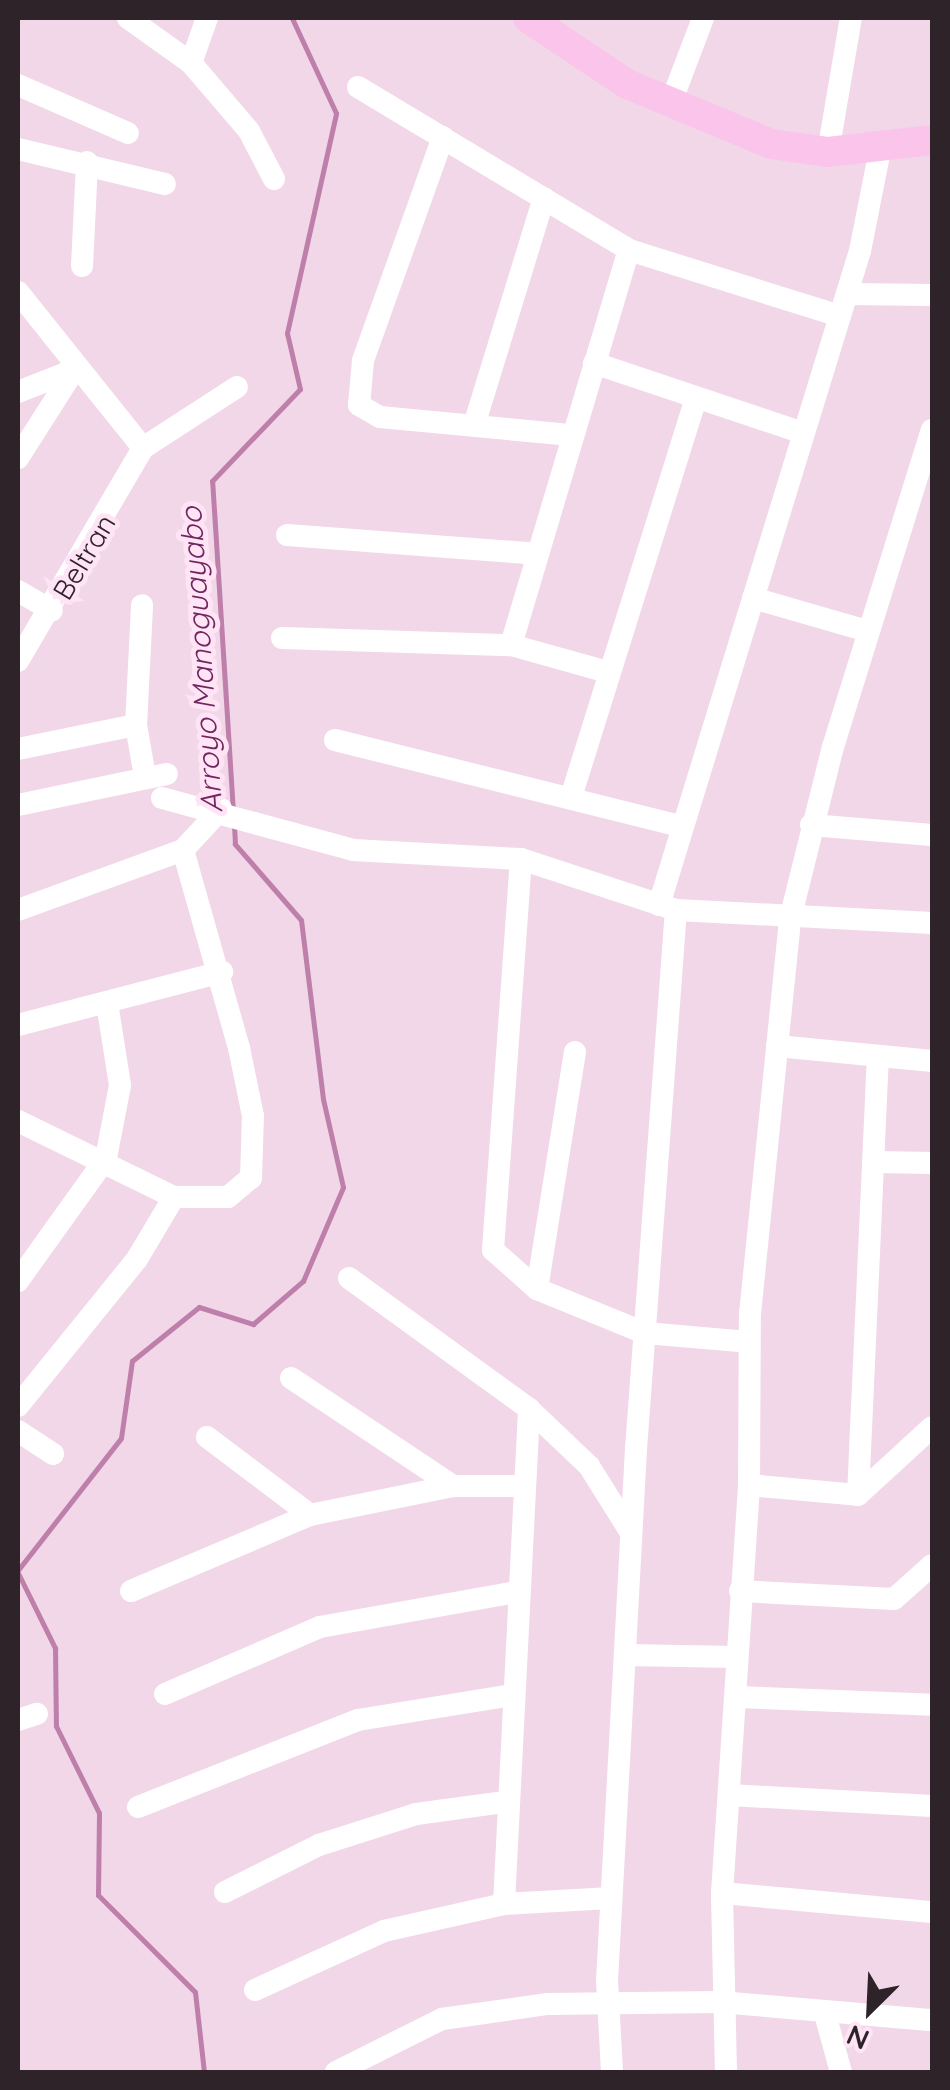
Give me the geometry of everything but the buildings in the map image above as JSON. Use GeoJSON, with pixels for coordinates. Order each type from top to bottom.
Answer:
{"type":"FeatureCollection","features":[{"type":"Feature","properties":{"kind":"main road"},"geometry":{"type":"LineString","coordinates":[[528,18],[670,105],[772,144],[828,152],[880,150],[932,140]]}},
{"type":"Feature","properties":{"kind":"street"},"geometry":{"type":"LineString","coordinates":[[128,18],[191,63],[249,131],[274,179]]}},
{"type":"Feature","properties":{"kind":"street"},"geometry":{"type":"LineString","coordinates":[[191,63],[206,18]]}},
{"type":"Feature","properties":{"kind":"street"},"geometry":{"type":"LineString","coordinates":[[670,105],[703,18]]}},
{"type":"Feature","properties":{"kind":"street"},"geometry":{"type":"LineString","coordinates":[[828,152],[851,18]]}},
{"type":"Feature","properties":{"kind":"street"},"geometry":{"type":"LineString","coordinates":[[18,86],[128,132]]}},
{"type":"Feature","properties":{"kind":"street"},"geometry":{"type":"LineString","coordinates":[[358,87],[630,250],[843,305],[932,295]]}},
{"type":"Feature","properties":{"kind":"street"},"geometry":{"type":"LineString","coordinates":[[443,137],[363,360],[359,405],[380,417],[475,422],[569,436]]}},
{"type":"Feature","properties":{"kind":"street"},"geometry":{"type":"LineString","coordinates":[[18,149],[87,162],[164,184]]}},
{"type":"Feature","properties":{"kind":"street"},"geometry":{"type":"LineString","coordinates":[[612,2072],[606,2004],[667,907],[679,826],[843,305],[880,150]]}},
{"type":"Feature","properties":{"kind":"street"},"geometry":{"type":"LineString","coordinates":[[82,266],[87,162]]}},
{"type":"Feature","properties":{"kind":"street"},"geometry":{"type":"LineString","coordinates":[[475,422],[544,198]]}},
{"type":"Feature","properties":{"kind":"street"},"geometry":{"type":"LineString","coordinates":[[511,645],[569,436],[630,250]]}},
{"type":"Feature","properties":{"kind":"street"},"geometry":{"type":"LineString","coordinates":[[20,303],[143,448],[237,387]]}},
{"type":"Feature","properties":{"kind":"street"},"geometry":{"type":"LineString","coordinates":[[594,363],[803,433]]}},
{"type":"Feature","properties":{"kind":"street"},"geometry":{"type":"LineString","coordinates":[[18,392],[74,370]]}},
{"type":"Feature","properties":{"kind":"street"},"geometry":{"type":"LineString","coordinates":[[18,458],[74,370]]}},
{"type":"Feature","properties":{"kind":"street"},"geometry":{"type":"LineString","coordinates":[[571,796],[696,398]]}},
{"type":"Feature","properties":{"kind":"street"},"geometry":{"type":"LineString","coordinates":[[726,2072],[720,2002],[722,1893],[749,1485],[749,1342],[790,920],[811,825],[867,631],[932,430]]}},
{"type":"Feature","properties":{"kind":"street","name":"Beltran"},"geometry":{"type":"LineString","coordinates":[[18,661],[52,611],[143,448]]}},
{"type":"Feature","properties":{"kind":"street"},"geometry":{"type":"LineString","coordinates":[[288,535],[537,554]]}},
{"type":"Feature","properties":{"kind":"street"},"geometry":{"type":"LineString","coordinates":[[18,591],[52,611]]}},
{"type":"Feature","properties":{"kind":"street"},"geometry":{"type":"LineString","coordinates":[[753,598],[867,631]]}},
{"type":"Feature","properties":{"kind":"street"},"geometry":{"type":"LineString","coordinates":[[142,605],[134,726],[143,765]]}},
{"type":"Feature","properties":{"kind":"street"},"geometry":{"type":"LineString","coordinates":[[282,638],[511,645],[608,672]]}},
{"type":"Feature","properties":{"kind":"street"},"geometry":{"type":"LineString","coordinates":[[18,749],[134,726]]}},
{"type":"Feature","properties":{"kind":"street"},"geometry":{"type":"LineString","coordinates":[[334,740],[679,826]]}},
{"type":"Feature","properties":{"kind":"street"},"geometry":{"type":"LineString","coordinates":[[18,805],[168,774]]}},
{"type":"Feature","properties":{"kind":"street"},"geometry":{"type":"LineString","coordinates":[[162,798],[221,809],[353,850],[521,860],[667,907],[790,920],[866,915],[932,923]]}},
{"type":"Feature","properties":{"kind":"street"},"geometry":{"type":"LineString","coordinates":[[18,910],[183,850],[221,809]]}},
{"type":"Feature","properties":{"kind":"street"},"geometry":{"type":"LineString","coordinates":[[811,825],[932,835]]}},
{"type":"Feature","properties":{"kind":"street"},"geometry":{"type":"LineString","coordinates":[[18,1121],[106,1158],[174,1197],[228,1197],[252,1178],[253,1116],[222,972],[183,850]]}},
{"type":"Feature","properties":{"kind":"street"},"geometry":{"type":"LineString","coordinates":[[521,860],[492,1235],[499,1262],[536,1288],[645,1334],[749,1342]]}},
{"type":"Feature","properties":{"kind":"street"},"geometry":{"type":"LineString","coordinates":[[18,1025],[222,972]]}},
{"type":"Feature","properties":{"kind":"street"},"geometry":{"type":"LineString","coordinates":[[18,1281],[27,1249],[106,1158],[120,1085],[106,1003]]}},
{"type":"Feature","properties":{"kind":"street"},"geometry":{"type":"LineString","coordinates":[[777,1046],[878,1061],[932,1062]]}},
{"type":"Feature","properties":{"kind":"street"},"geometry":{"type":"LineString","coordinates":[[536,1288],[574,1052]]}},
{"type":"Feature","properties":{"kind":"street"},"geometry":{"type":"LineString","coordinates":[[858,1495],[878,1061]]}},
{"type":"Feature","properties":{"kind":"street"},"geometry":{"type":"LineString","coordinates":[[873,1162],[932,1163]]}},
{"type":"Feature","properties":{"kind":"street"},"geometry":{"type":"LineString","coordinates":[[18,1406],[137,1259],[174,1197]]}},
{"type":"Feature","properties":{"kind":"street"},"geometry":{"type":"LineString","coordinates":[[349,1278],[530,1409],[589,1466],[631,1533]]}},
{"type":"Feature","properties":{"kind":"street"},"geometry":{"type":"LineString","coordinates":[[292,1378],[454,1486]]}},
{"type":"Feature","properties":{"kind":"street"},"geometry":{"type":"LineString","coordinates":[[504,1904],[505,1802],[530,1409]]}},
{"type":"Feature","properties":{"kind":"street"},"geometry":{"type":"LineString","coordinates":[[749,1485],[858,1495],[932,1428]]}},
{"type":"Feature","properties":{"kind":"street"},"geometry":{"type":"LineString","coordinates":[[18,1431],[54,1454]]}},
{"type":"Feature","properties":{"kind":"street"},"geometry":{"type":"LineString","coordinates":[[207,1437],[310,1515]]}},
{"type":"Feature","properties":{"kind":"street"},"geometry":{"type":"LineString","coordinates":[[131,1591],[310,1515],[454,1486],[526,1486]]}},
{"type":"Feature","properties":{"kind":"street"},"geometry":{"type":"LineString","coordinates":[[740,1591],[894,1599],[932,1564]]}},
{"type":"Feature","properties":{"kind":"street"},"geometry":{"type":"LineString","coordinates":[[166,1694],[320,1628],[517,1592]]}},
{"type":"Feature","properties":{"kind":"street"},"geometry":{"type":"LineString","coordinates":[[625,1654],[737,1657]]}},
{"type":"Feature","properties":{"kind":"street"},"geometry":{"type":"LineString","coordinates":[[138,1807],[358,1720],[512,1694]]}},
{"type":"Feature","properties":{"kind":"street"},"geometry":{"type":"LineString","coordinates":[[737,1697],[932,1705]]}},
{"type":"Feature","properties":{"kind":"street"},"geometry":{"type":"LineString","coordinates":[[729,1795],[932,1806]]}},
{"type":"Feature","properties":{"kind":"street"},"geometry":{"type":"LineString","coordinates":[[225,1892],[335,1840],[416,1814],[505,1802]]}},
{"type":"Feature","properties":{"kind":"street"},"geometry":{"type":"LineString","coordinates":[[722,1893],[932,1912]]}},
{"type":"Feature","properties":{"kind":"street"},"geometry":{"type":"LineString","coordinates":[[255,1990],[384,1931],[504,1904],[612,1898]]}},
{"type":"Feature","properties":{"kind":"street"},"geometry":{"type":"LineString","coordinates":[[336,2072],[442,2019],[606,2004],[720,2002],[825,2014],[932,2020]]}},
{"type":"Feature","properties":{"kind":"street"},"geometry":{"type":"LineString","coordinates":[[825,2014],[841,2072]]}},
{"type":"Feature","properties":{"kind":"waterway","name":"Arroyo Manoguayabo"},"geometry":{"type":"LineString","coordinates":[[233,812],[212,481],[300,389],[287,333],[336,113],[292,18]]}},
{"type":"Feature","properties":{"kind":"waterway","name":"Arroyo Manoguayabo"},"geometry":{"type":"LineString","coordinates":[[18,1570],[121,1438],[132,1361],[199,1307],[253,1324],[303,1281],[343,1187],[323,1099],[301,920],[235,844],[234,823]]}},
{"type":"Feature","properties":{"kind":"waterway","name":"Arroyo Manoguayabo"},"geometry":{"type":"LineString","coordinates":[[18,1573],[55,1648],[56,1726],[99,1813],[98,1895],[195,1992],[204,2072]]}}]}
